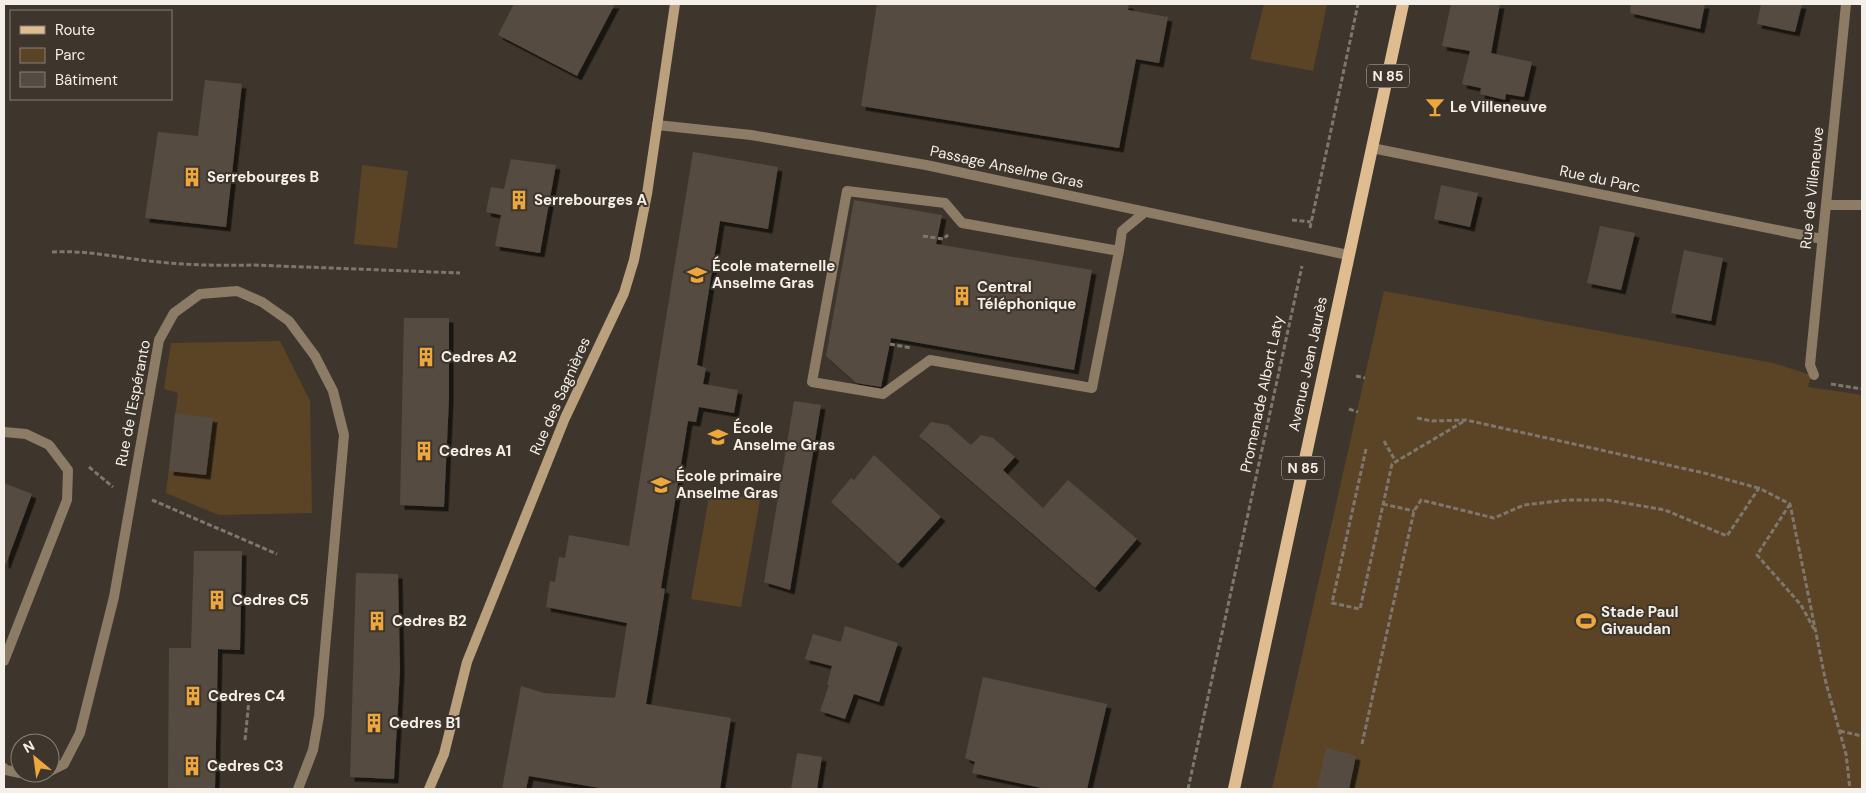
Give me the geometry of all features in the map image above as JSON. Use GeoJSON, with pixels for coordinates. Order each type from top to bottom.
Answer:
{"type":"FeatureCollection","features":[{"type":"Feature","properties":{"kind":"main road","name":"Rue des Sagnières"},"geometry":{"type":"LineString","coordinates":[[428,789],[444,754],[467,662],[565,418],[624,293],[634,260],[647,194],[676,4]]}},
{"type":"Feature","properties":{"kind":"main road","name":"Avenue Jean Jaurès"},"geometry":{"type":"LineString","coordinates":[[1234,789],[1403,4]]}},
{"type":"Feature","properties":{"kind":"street","name":"Rue de Villeneuve"},"geometry":{"type":"LineString","coordinates":[[1814,375],[1810,366],[1846,4]]}},
{"type":"Feature","properties":{"kind":"street","name":"Passage Anselme Gras"},"geometry":{"type":"LineString","coordinates":[[657,126],[751,135],[881,157],[1348,255]]}},
{"type":"Feature","properties":{"kind":"street","name":"Rue du Parc"},"geometry":{"type":"LineString","coordinates":[[1372,148],[1822,239]]}},
{"type":"Feature","properties":{"kind":"street"},"geometry":{"type":"LineString","coordinates":[[1119,250],[962,223],[945,203],[847,191],[812,382],[883,394],[930,360],[1092,388],[1119,250],[1122,231],[1145,212]]}},
{"type":"Feature","properties":{"kind":"street"},"geometry":{"type":"LineString","coordinates":[[1826,205],[1862,205]]}},
{"type":"Feature","properties":{"kind":"street","name":"Rue de l'Espéranto"},"geometry":{"type":"LineString","coordinates":[[60,766],[64,764],[80,733],[112,606],[159,340],[174,313],[200,294],[237,291],[262,302],[289,321],[295,328],[315,356],[332,391],[344,435],[319,716],[313,750],[298,789]]}},
{"type":"Feature","properties":{"kind":"street"},"geometry":{"type":"LineString","coordinates":[[4,432],[26,434],[48,445],[68,470],[67,500],[4,661]]}},
{"type":"Feature","properties":{"kind":"path","name":"Promenade Albert Laty"},"geometry":{"type":"LineString","coordinates":[[1188,789],[1358,4]]}},
{"type":"Feature","properties":{"kind":"path"},"geometry":{"type":"LineString","coordinates":[[52,252],[76,251],[151,261],[222,266],[254,265],[460,273]]}},
{"type":"Feature","properties":{"kind":"path"},"geometry":{"type":"LineString","coordinates":[[1814,375],[1816,382],[1862,389]]}},
{"type":"Feature","properties":{"kind":"path"},"geometry":{"type":"LineString","coordinates":[[1356,376],[1365,378]]}},
{"type":"Feature","properties":{"kind":"path"},"geometry":{"type":"LineString","coordinates":[[1349,409],[1358,412]]}},
{"type":"Feature","properties":{"kind":"path"},"geometry":{"type":"LineString","coordinates":[[1417,418],[1432,422],[1466,420],[1704,472],[1759,488],[1790,504]]}},
{"type":"Feature","properties":{"kind":"path"},"geometry":{"type":"LineString","coordinates":[[1366,449],[1332,603],[1360,609],[1392,464],[1466,420]]}},
{"type":"Feature","properties":{"kind":"path"},"geometry":{"type":"LineString","coordinates":[[1384,441],[1396,462]]}},
{"type":"Feature","properties":{"kind":"path"},"geometry":{"type":"LineString","coordinates":[[83,462],[113,487]]}},
{"type":"Feature","properties":{"kind":"path"},"geometry":{"type":"LineString","coordinates":[[1362,744],[1414,511],[1421,500],[1494,518],[1524,504],[1567,500],[1607,500],[1666,510],[1727,536],[1759,488]]}},
{"type":"Feature","properties":{"kind":"path"},"geometry":{"type":"LineString","coordinates":[[158,501],[239,539],[278,554]]}},
{"type":"Feature","properties":{"kind":"path"},"geometry":{"type":"LineString","coordinates":[[1383,504],[1414,511]]}},
{"type":"Feature","properties":{"kind":"path"},"geometry":{"type":"LineString","coordinates":[[1790,504],[1826,683],[1846,754],[1850,789]]}},
{"type":"Feature","properties":{"kind":"path"},"geometry":{"type":"LineString","coordinates":[[1790,504],[1757,555],[1801,605],[1816,632]]}},
{"type":"Feature","properties":{"kind":"path"},"geometry":{"type":"LineString","coordinates":[[245,740],[249,700]]}},
{"type":"Feature","properties":{"kind":"path"},"geometry":{"type":"LineString","coordinates":[[1840,732],[1862,736]]}},
{"type":"Feature","properties":{"kind":"green space"},"geometry":{"type":"Polygon","coordinates":[[[1264,4],[1327,4],[1313,71],[1250,59],[1264,4]]]}},
{"type":"Feature","properties":{"kind":"green space"},"geometry":{"type":"Polygon","coordinates":[[[362,165],[408,171],[397,248],[354,244],[362,165]]]}},
{"type":"Feature","properties":{"kind":"green space","name":"Stade Paul Givaudan"},"geometry":{"type":"Polygon","coordinates":[[[1384,291],[1773,363],[1811,375],[1808,387],[1862,395],[1862,789],[1272,789],[1384,291]]]}},
{"type":"Feature","properties":{"kind":"green space"},"geometry":{"type":"Polygon","coordinates":[[[280,341],[310,401],[312,513],[219,515],[166,493],[178,393],[164,389],[171,343],[280,341]]]}},
{"type":"Feature","properties":{"kind":"green space"},"geometry":{"type":"Polygon","coordinates":[[[710,491],[760,500],[741,607],[691,599],[710,491]]]}},
{"type":"Feature","properties":{"kind":"building"},"geometry":{"type":"Polygon","coordinates":[[[514,4],[615,4],[577,76],[498,35],[514,4]]]}},
{"type":"Feature","properties":{"kind":"building"},"geometry":{"type":"Polygon","coordinates":[[[877,4],[1129,4],[1128,10],[1168,17],[1159,63],[1136,59],[1119,148],[861,106],[877,4]]]}},
{"type":"Feature","properties":{"kind":"building"},"geometry":{"type":"Polygon","coordinates":[[[1451,4],[1500,4],[1491,53],[1532,62],[1524,97],[1506,94],[1505,100],[1480,94],[1481,88],[1462,84],[1470,51],[1442,46],[1451,4]]]}},
{"type":"Feature","properties":{"kind":"building"},"geometry":{"type":"Polygon","coordinates":[[[1631,4],[1705,4],[1700,29],[1630,13],[1631,4]]]}},
{"type":"Feature","properties":{"kind":"building"},"geometry":{"type":"Polygon","coordinates":[[[1761,4],[1802,4],[1795,32],[1757,24],[1761,4]]]}},
{"type":"Feature","properties":{"kind":"building","name":"Serrebourges B"},"geometry":{"type":"Polygon","coordinates":[[[205,80],[242,84],[226,227],[145,218],[158,132],[198,136],[205,80]]]}},
{"type":"Feature","properties":{"kind":"building"},"geometry":{"type":"Polygon","coordinates":[[[693,152],[778,167],[768,229],[720,221],[697,365],[706,368],[703,384],[738,390],[734,413],[699,407],[696,422],[688,421],[661,588],[665,589],[646,704],[731,718],[720,789],[606,789],[529,776],[526,789],[502,789],[521,686],[544,693],[615,698],[627,623],[546,607],[550,581],[555,582],[559,557],[565,558],[569,535],[629,546],[693,152]]]}},
{"type":"Feature","properties":{"kind":"building","name":"Serrebourges A"},"geometry":{"type":"Polygon","coordinates":[[[511,159],[556,165],[540,253],[495,246],[501,215],[486,212],[491,187],[504,189],[511,159]]]}},
{"type":"Feature","properties":{"kind":"building"},"geometry":{"type":"Polygon","coordinates":[[[1441,185],[1478,193],[1470,227],[1434,219],[1441,185]]]}},
{"type":"Feature","properties":{"kind":"building","name":"Central Téléphonique"},"geometry":{"type":"Polygon","coordinates":[[[854,200],[942,215],[936,244],[1092,270],[1074,370],[891,338],[881,387],[856,383],[826,356],[854,200]]]}},
{"type":"Feature","properties":{"kind":"building"},"geometry":{"type":"Polygon","coordinates":[[[1600,226],[1635,233],[1621,290],[1587,283],[1600,226]]]}},
{"type":"Feature","properties":{"kind":"building"},"geometry":{"type":"Polygon","coordinates":[[[1684,250],[1723,258],[1711,321],[1671,313],[1684,250]]]}},
{"type":"Feature","properties":{"kind":"building"},"geometry":{"type":"Polygon","coordinates":[[[404,318],[449,318],[449,398],[444,507],[400,505],[404,318]]]}},
{"type":"Feature","properties":{"kind":"building"},"geometry":{"type":"Polygon","coordinates":[[[794,401],[821,405],[790,590],[764,582],[794,401]]]}},
{"type":"Feature","properties":{"kind":"building"},"geometry":{"type":"Polygon","coordinates":[[[175,413],[213,418],[206,475],[169,471],[175,413]]]}},
{"type":"Feature","properties":{"kind":"building"},"geometry":{"type":"Polygon","coordinates":[[[931,422],[948,425],[971,445],[981,435],[993,438],[1015,457],[1003,470],[1043,508],[1068,480],[1137,539],[1095,588],[919,436],[931,422]]]}},
{"type":"Feature","properties":{"kind":"building"},"geometry":{"type":"Polygon","coordinates":[[[874,455],[941,517],[898,564],[831,502],[851,478],[854,480],[874,455]]]}},
{"type":"Feature","properties":{"kind":"building"},"geometry":{"type":"Polygon","coordinates":[[[4,483],[32,494],[6,564],[4,564],[4,483]]]}},
{"type":"Feature","properties":{"kind":"building"},"geometry":{"type":"Polygon","coordinates":[[[194,551],[242,551],[240,650],[218,649],[215,789],[168,789],[169,648],[191,648],[194,551]]]}},
{"type":"Feature","properties":{"kind":"building"},"geometry":{"type":"Polygon","coordinates":[[[356,573],[398,574],[400,670],[394,779],[350,777],[356,573]]]}},
{"type":"Feature","properties":{"kind":"building"},"geometry":{"type":"Polygon","coordinates":[[[845,626],[898,643],[879,702],[854,694],[845,719],[820,711],[829,685],[827,685],[832,666],[805,659],[813,634],[841,642],[845,626]]]}},
{"type":"Feature","properties":{"kind":"building"},"geometry":{"type":"Polygon","coordinates":[[[983,677],[1107,704],[1087,789],[1046,789],[972,773],[975,762],[965,758],[983,677]]]}},
{"type":"Feature","properties":{"kind":"building"},"geometry":{"type":"Polygon","coordinates":[[[1326,748],[1356,756],[1349,789],[1317,789],[1326,748]]]}},
{"type":"Feature","properties":{"kind":"building"},"geometry":{"type":"Polygon","coordinates":[[[797,753],[822,757],[817,789],[791,789],[797,753]]]}},
{"type":"Feature","properties":{"kind":"place","name":"Le Villeneuve"},"geometry":{"type":"Point","coordinates":[1435,107]}},
{"type":"Feature","properties":{"kind":"place","name":"Serrebourges B"},"geometry":{"type":"Point","coordinates":[192,177]}},
{"type":"Feature","properties":{"kind":"place","name":"Serrebourges A"},"geometry":{"type":"Point","coordinates":[519,200]}},
{"type":"Feature","properties":{"kind":"place","name":"École maternelle Anselme Gras"},"geometry":{"type":"Point","coordinates":[697,275]}},
{"type":"Feature","properties":{"kind":"place","name":"Central Téléphonique"},"geometry":{"type":"Point","coordinates":[962,296]}},
{"type":"Feature","properties":{"kind":"place","name":"Cedres A2"},"geometry":{"type":"Point","coordinates":[426,357]}},
{"type":"Feature","properties":{"kind":"place","name":"École Anselme Gras"},"geometry":{"type":"Point","coordinates":[718,437]}},
{"type":"Feature","properties":{"kind":"place","name":"Cedres A1"},"geometry":{"type":"Point","coordinates":[424,451]}},
{"type":"Feature","properties":{"kind":"place","name":"École primaire Anselme Gras"},"geometry":{"type":"Point","coordinates":[661,485]}},
{"type":"Feature","properties":{"kind":"place","name":"Cedres C5"},"geometry":{"type":"Point","coordinates":[217,600]}},
{"type":"Feature","properties":{"kind":"place","name":"Cedres B2"},"geometry":{"type":"Point","coordinates":[377,621]}},
{"type":"Feature","properties":{"kind":"place","name":"Stade Paul Givaudan"},"geometry":{"type":"Point","coordinates":[1586,621]}},
{"type":"Feature","properties":{"kind":"place","name":"Cedres C4"},"geometry":{"type":"Point","coordinates":[193,696]}},
{"type":"Feature","properties":{"kind":"place","name":"Cedres B1"},"geometry":{"type":"Point","coordinates":[374,723]}},
{"type":"Feature","properties":{"kind":"place","name":"Cedres C3"},"geometry":{"type":"Point","coordinates":[192,766]}}]}
